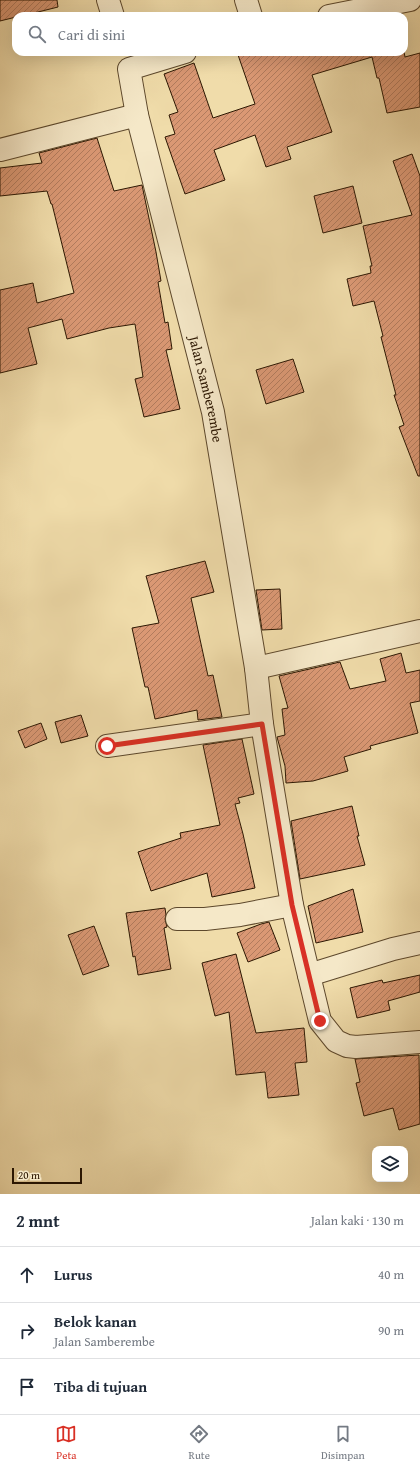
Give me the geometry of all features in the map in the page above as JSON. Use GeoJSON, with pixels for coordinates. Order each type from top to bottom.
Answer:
{"type":"FeatureCollection","features":[{"type":"Feature","properties":{"kind":"street"},"geometry":{"type":"LineString","coordinates":[[108,0],[112,12]]}},
{"type":"Feature","properties":{"kind":"street"},"geometry":{"type":"LineString","coordinates":[[246,0],[250,12]]}},
{"type":"Feature","properties":{"kind":"street"},"geometry":{"type":"LineString","coordinates":[[349,12],[410,0]]}},
{"type":"Feature","properties":{"kind":"street","name":"Jalan Samberembe"},"geometry":{"type":"LineString","coordinates":[[156,56],[126,60],[137,115],[213,412],[256,668],[262,724],[292,905],[320,1021],[336,1041],[347,1046],[356,1047],[420,1042]]}},
{"type":"Feature","properties":{"kind":"street"},"geometry":{"type":"LineString","coordinates":[[0,150],[137,115]]}},
{"type":"Feature","properties":{"kind":"street"},"geometry":{"type":"LineString","coordinates":[[256,668],[420,631]]}},
{"type":"Feature","properties":{"kind":"street"},"geometry":{"type":"LineString","coordinates":[[107,746],[262,724]]}},
{"type":"Feature","properties":{"kind":"street"},"geometry":{"type":"LineString","coordinates":[[177,919],[205,919],[240,915],[292,905]]}},
{"type":"Feature","properties":{"kind":"street"},"geometry":{"type":"LineString","coordinates":[[309,975],[420,943]]}},
{"type":"Feature","properties":{"kind":"building"},"geometry":{"type":"Polygon","coordinates":[[[0,0],[57,0],[58,7],[38,12],[12,12],[12,18],[0,21],[0,0]]]}},
{"type":"Feature","properties":{"kind":"building"},"geometry":{"type":"Polygon","coordinates":[[[420,53],[420,107],[387,113],[379,78],[377,78],[372,57],[312,75],[332,132],[287,147],[291,159],[266,167],[255,135],[214,150],[225,180],[185,194],[165,137],[175,134],[169,115],[178,112],[164,74],[194,63],[213,118],[255,104],[238,56],[405,57],[420,53]]]}},
{"type":"Feature","properties":{"kind":"building"},"geometry":{"type":"Polygon","coordinates":[[[97,138],[114,191],[142,185],[161,281],[158,282],[165,323],[168,322],[172,349],[166,350],[180,409],[144,417],[135,379],[143,377],[135,324],[109,328],[67,339],[62,319],[28,328],[37,364],[0,373],[0,290],[33,283],[37,303],[74,293],[52,204],[47,191],[0,196],[0,168],[42,163],[39,153],[97,138]]]}},
{"type":"Feature","properties":{"kind":"building"},"geometry":{"type":"Polygon","coordinates":[[[412,154],[420,176],[420,476],[418,476],[399,427],[404,425],[394,395],[396,395],[381,337],[383,336],[374,301],[353,306],[347,279],[371,273],[370,266],[372,266],[363,226],[412,215],[393,161],[412,154]]]}},
{"type":"Feature","properties":{"kind":"building"},"geometry":{"type":"Polygon","coordinates":[[[353,186],[362,223],[323,233],[314,196],[353,186]]]}},
{"type":"Feature","properties":{"kind":"building"},"geometry":{"type":"Polygon","coordinates":[[[293,359],[304,392],[266,404],[256,370],[293,359]]]}},
{"type":"Feature","properties":{"kind":"building"},"geometry":{"type":"Polygon","coordinates":[[[205,561],[214,592],[191,598],[208,676],[213,675],[222,717],[198,720],[197,710],[155,719],[148,687],[145,687],[132,628],[159,623],[146,576],[205,561]]]}},
{"type":"Feature","properties":{"kind":"building"},"geometry":{"type":"Polygon","coordinates":[[[280,589],[282,629],[262,630],[256,590],[280,589]]]}},
{"type":"Feature","properties":{"kind":"building"},"geometry":{"type":"Polygon","coordinates":[[[401,653],[406,673],[420,670],[420,701],[410,703],[418,733],[370,746],[371,749],[344,757],[348,771],[313,781],[286,783],[285,766],[277,737],[285,735],[282,709],[288,708],[279,676],[340,662],[350,689],[386,681],[380,659],[401,653]]]}},
{"type":"Feature","properties":{"kind":"building"},"geometry":{"type":"Polygon","coordinates":[[[81,715],[88,736],[61,743],[55,722],[81,715]]]}},
{"type":"Feature","properties":{"kind":"building"},"geometry":{"type":"Polygon","coordinates":[[[41,723],[47,739],[25,748],[18,731],[41,723]]]}},
{"type":"Feature","properties":{"kind":"building"},"geometry":{"type":"Polygon","coordinates":[[[242,739],[254,794],[238,798],[240,803],[235,804],[255,888],[212,897],[207,873],[151,891],[138,852],[181,838],[180,833],[220,825],[203,745],[242,739]]]}},
{"type":"Feature","properties":{"kind":"building"},"geometry":{"type":"Polygon","coordinates":[[[352,806],[359,836],[357,836],[365,865],[300,879],[291,821],[352,806]]]}},
{"type":"Feature","properties":{"kind":"building"},"geometry":{"type":"Polygon","coordinates":[[[353,889],[363,932],[316,943],[308,906],[353,889]]]}},
{"type":"Feature","properties":{"kind":"building"},"geometry":{"type":"Polygon","coordinates":[[[165,908],[167,927],[164,928],[171,969],[138,975],[135,956],[133,957],[126,913],[165,908]]]}},
{"type":"Feature","properties":{"kind":"building"},"geometry":{"type":"Polygon","coordinates":[[[269,922],[280,950],[248,962],[237,933],[269,922]]]}},
{"type":"Feature","properties":{"kind":"building"},"geometry":{"type":"Polygon","coordinates":[[[94,926],[109,966],[83,975],[68,935],[94,926]]]}},
{"type":"Feature","properties":{"kind":"building"},"geometry":{"type":"Polygon","coordinates":[[[236,954],[256,1033],[304,1028],[307,1062],[295,1063],[299,1095],[268,1098],[265,1072],[236,1075],[229,1012],[215,1016],[202,963],[236,954]]]}},
{"type":"Feature","properties":{"kind":"building"},"geometry":{"type":"Polygon","coordinates":[[[420,975],[420,992],[388,1001],[390,1010],[357,1018],[350,988],[382,980],[383,983],[420,975]]]}},
{"type":"Feature","properties":{"kind":"building"},"geometry":{"type":"Polygon","coordinates":[[[419,1055],[420,1124],[399,1130],[393,1108],[364,1116],[356,1083],[360,1082],[355,1059],[419,1055]]]}},
{"type":"Feature","properties":{"kind":"route"},"geometry":{"type":"LineString","coordinates":[[107,746],[262,724],[292,905],[320,1021]]}}]}
